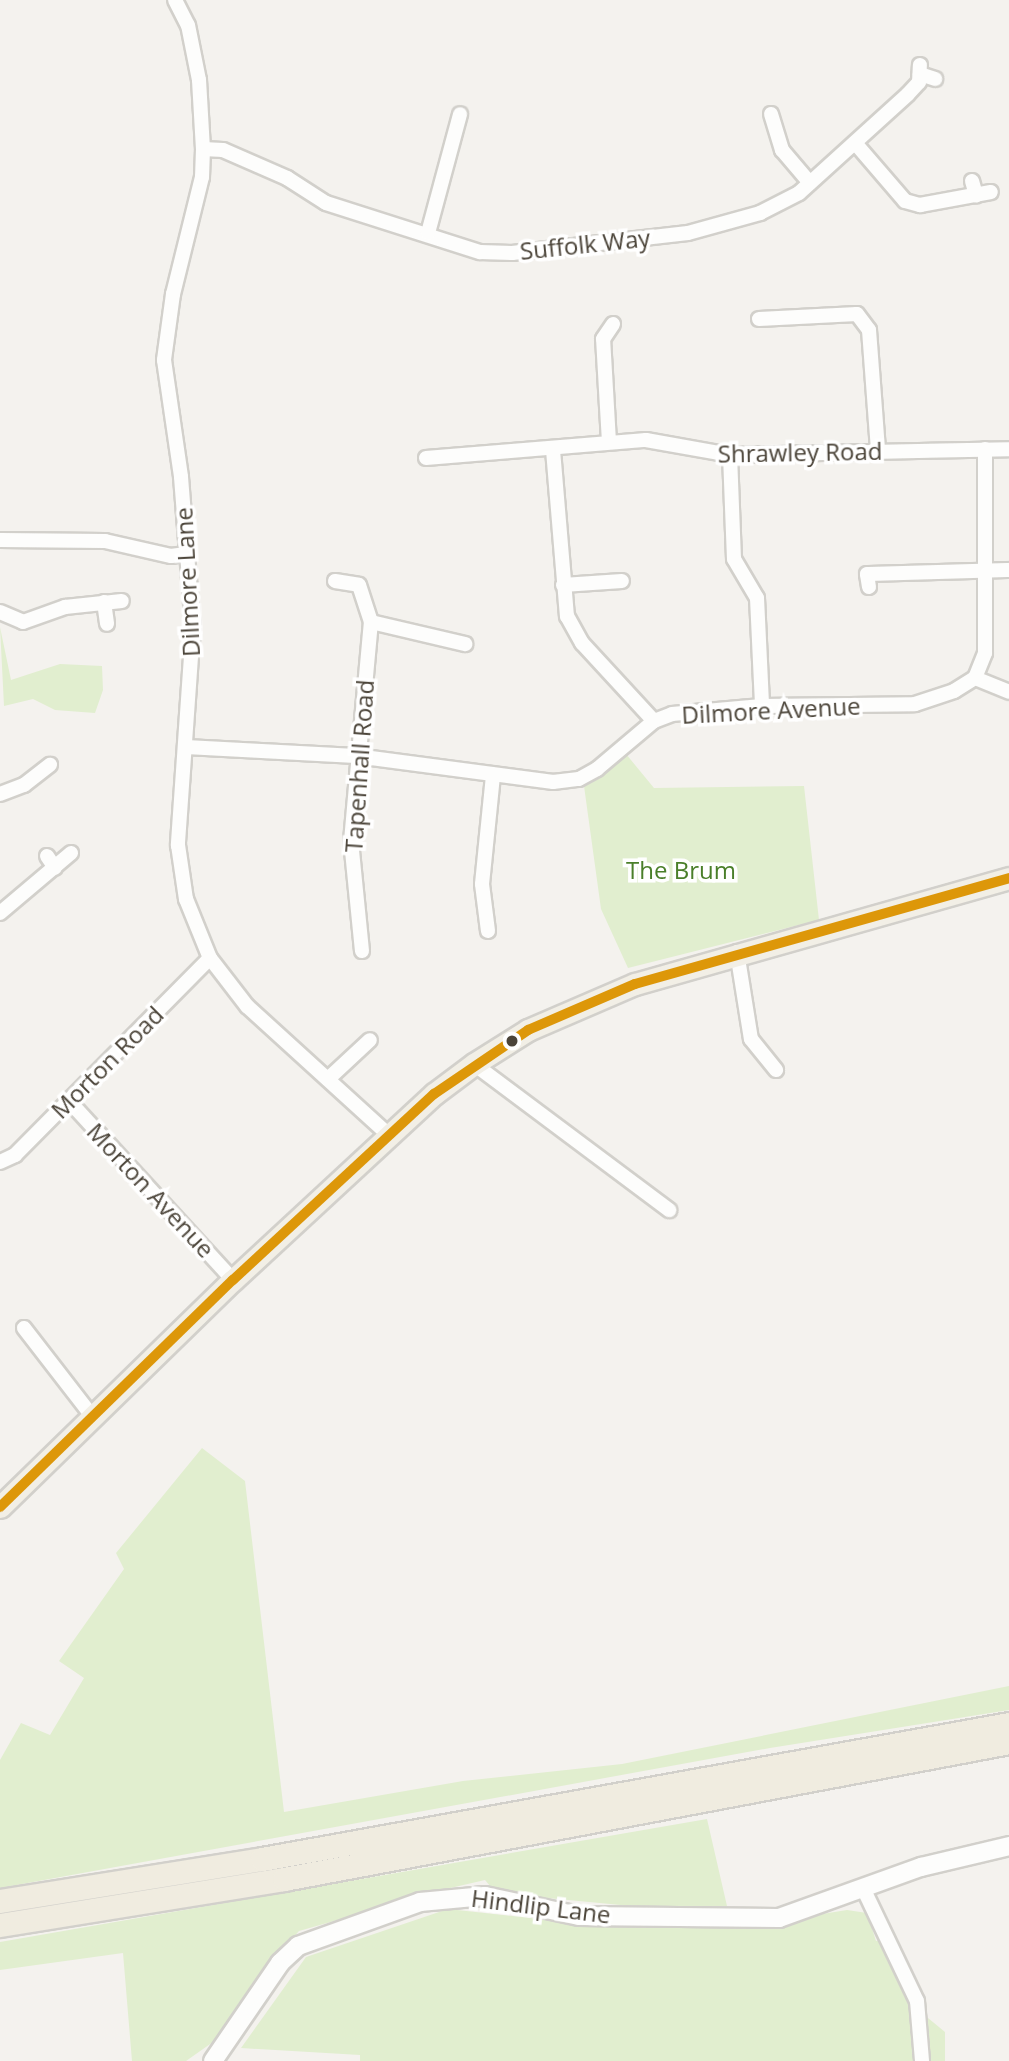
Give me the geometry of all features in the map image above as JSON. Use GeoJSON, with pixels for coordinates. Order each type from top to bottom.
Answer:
{"type":"FeatureCollection","features":[{"type":"Feature","properties":{"kind":"highway"},"geometry":{"type":"LineString","coordinates":[[0,1901],[262,1859],[1009,1724]]}},
{"type":"Feature","properties":{"kind":"highway"},"geometry":{"type":"LineString","coordinates":[[0,1925],[284,1879],[1009,1742]]}},
{"type":"Feature","properties":{"kind":"main road"},"geometry":{"type":"LineString","coordinates":[[0,1507],[233,1280],[389,1135],[474,1064],[528,1030],[578,1007],[737,952],[1009,878]]}},
{"type":"Feature","properties":{"kind":"street","name":"Dilmore Lane"},"geometry":{"type":"LineString","coordinates":[[174,0],[188,25],[199,80],[203,149],[202,177],[173,294],[164,360],[193,628],[178,845],[186,899],[210,958],[247,1006],[389,1135]]}},
{"type":"Feature","properties":{"kind":"street","name":"Suffolk Way"},"geometry":{"type":"LineString","coordinates":[[203,149],[223,150],[287,178],[327,203],[480,251],[512,253],[688,233],[760,213],[810,183],[856,144],[908,94],[920,70],[935,79]]}},
{"type":"Feature","properties":{"kind":"street"},"geometry":{"type":"LineString","coordinates":[[428,233],[460,114]]}},
{"type":"Feature","properties":{"kind":"street"},"geometry":{"type":"LineString","coordinates":[[771,114],[782,150],[810,183]]}},
{"type":"Feature","properties":{"kind":"street"},"geometry":{"type":"LineString","coordinates":[[856,144],[905,201],[920,205],[974,188],[991,192]]}},
{"type":"Feature","properties":{"kind":"street"},"geometry":{"type":"LineString","coordinates":[[759,319],[857,314],[869,330],[878,450]]}},
{"type":"Feature","properties":{"kind":"street"},"geometry":{"type":"LineString","coordinates":[[609,442],[603,340],[613,324]]}},
{"type":"Feature","properties":{"kind":"street","name":"Shrawley Road"},"geometry":{"type":"LineString","coordinates":[[426,458],[553,450],[609,442],[669,441],[702,453],[730,455],[1009,449]]}},
{"type":"Feature","properties":{"kind":"street"},"geometry":{"type":"LineString","coordinates":[[553,450],[567,616],[582,643],[654,721]]}},
{"type":"Feature","properties":{"kind":"street"},"geometry":{"type":"LineString","coordinates":[[985,450],[985,653],[975,678],[1009,692]]}},
{"type":"Feature","properties":{"kind":"street"},"geometry":{"type":"LineString","coordinates":[[730,455],[734,559],[757,598],[762,706]]}},
{"type":"Feature","properties":{"kind":"street"},"geometry":{"type":"LineString","coordinates":[[0,540],[105,541],[171,556],[186,554]]}},
{"type":"Feature","properties":{"kind":"street"},"geometry":{"type":"LineString","coordinates":[[869,587],[867,574],[1009,570]]}},
{"type":"Feature","properties":{"kind":"street"},"geometry":{"type":"LineString","coordinates":[[335,581],[359,585],[371,622],[465,645]]}},
{"type":"Feature","properties":{"kind":"street"},"geometry":{"type":"LineString","coordinates":[[563,585],[622,581]]}},
{"type":"Feature","properties":{"kind":"street"},"geometry":{"type":"LineString","coordinates":[[0,612],[23,622],[65,607],[122,601]]}},
{"type":"Feature","properties":{"kind":"street"},"geometry":{"type":"LineString","coordinates":[[104,602],[107,624]]}},
{"type":"Feature","properties":{"kind":"street","name":"Tapenhall Road"},"geometry":{"type":"LineString","coordinates":[[362,951],[351,841],[356,756],[371,622]]}},
{"type":"Feature","properties":{"kind":"street","name":"Dilmore Avenue"},"geometry":{"type":"LineString","coordinates":[[186,747],[356,756],[553,782],[579,779],[654,721],[672,714],[762,706],[915,704],[975,678]]}},
{"type":"Feature","properties":{"kind":"street"},"geometry":{"type":"LineString","coordinates":[[0,794],[24,785],[50,765]]}},
{"type":"Feature","properties":{"kind":"street"},"geometry":{"type":"LineString","coordinates":[[488,931],[482,884],[492,775]]}},
{"type":"Feature","properties":{"kind":"street"},"geometry":{"type":"LineString","coordinates":[[0,913],[51,862],[71,853]]}},
{"type":"Feature","properties":{"kind":"street"},"geometry":{"type":"LineString","coordinates":[[737,952],[751,1039],[776,1070]]}},
{"type":"Feature","properties":{"kind":"street","name":"Morton Road"},"geometry":{"type":"LineString","coordinates":[[0,1162],[15,1154],[210,958]]}},
{"type":"Feature","properties":{"kind":"street"},"geometry":{"type":"LineString","coordinates":[[328,1079],[370,1041]]}},
{"type":"Feature","properties":{"kind":"street"},"geometry":{"type":"LineString","coordinates":[[474,1064],[669,1210]]}},
{"type":"Feature","properties":{"kind":"street","name":"Morton Avenue"},"geometry":{"type":"LineString","coordinates":[[69,1101],[233,1280]]}},
{"type":"Feature","properties":{"kind":"street"},"geometry":{"type":"LineString","coordinates":[[24,1328],[92,1416]]}},
{"type":"Feature","properties":{"kind":"street","name":"Hindlip Lane"},"geometry":{"type":"LineString","coordinates":[[213,2061],[280,1964],[298,1947],[420,1902],[485,1896],[579,1916],[779,1918],[921,1867],[1009,1846]]}},
{"type":"Feature","properties":{"kind":"street"},"geometry":{"type":"LineString","coordinates":[[863,1888],[917,2001],[922,2061]]}},
{"type":"Feature","properties":{"kind":"green space"},"geometry":{"type":"Polygon","coordinates":[[[0,627],[11,680],[60,664],[102,666],[103,690],[95,713],[55,710],[33,699],[4,706],[0,627]]]}},
{"type":"Feature","properties":{"kind":"green space","name":"The Brum"},"geometry":{"type":"Polygon","coordinates":[[[626,754],[654,788],[804,786],[819,920],[628,968],[601,909],[584,786],[626,754]]]}},
{"type":"Feature","properties":{"kind":"green space"},"geometry":{"type":"Polygon","coordinates":[[[202,1448],[245,1481],[284,1812],[463,1781],[622,1764],[1009,1686],[1009,1710],[770,1748],[0,1888],[0,1760],[21,1723],[50,1735],[84,1678],[59,1661],[124,1569],[116,1553],[202,1448]]]}},
{"type":"Feature","properties":{"kind":"green space"},"geometry":{"type":"Polygon","coordinates":[[[707,1819],[727,1906],[631,1906],[496,1893],[485,1880],[299,1931],[261,1973],[223,2035],[186,2061],[132,2061],[123,1953],[0,1970],[0,1942],[707,1819]]]}},
{"type":"Feature","properties":{"kind":"green space"},"geometry":{"type":"Polygon","coordinates":[[[448,1909],[568,1922],[643,1920],[736,1928],[847,1910],[867,1913],[876,1941],[881,1940],[913,2007],[914,2022],[928,2018],[945,2032],[945,2061],[360,2061],[360,2055],[241,2048],[306,1957],[448,1909]]]}},
{"type":"Feature","properties":{"kind":"transit line"},"geometry":{"type":"LineString","coordinates":[[0,1507],[233,1280],[434,1094],[528,1030],[635,984],[1009,878]]}}]}
